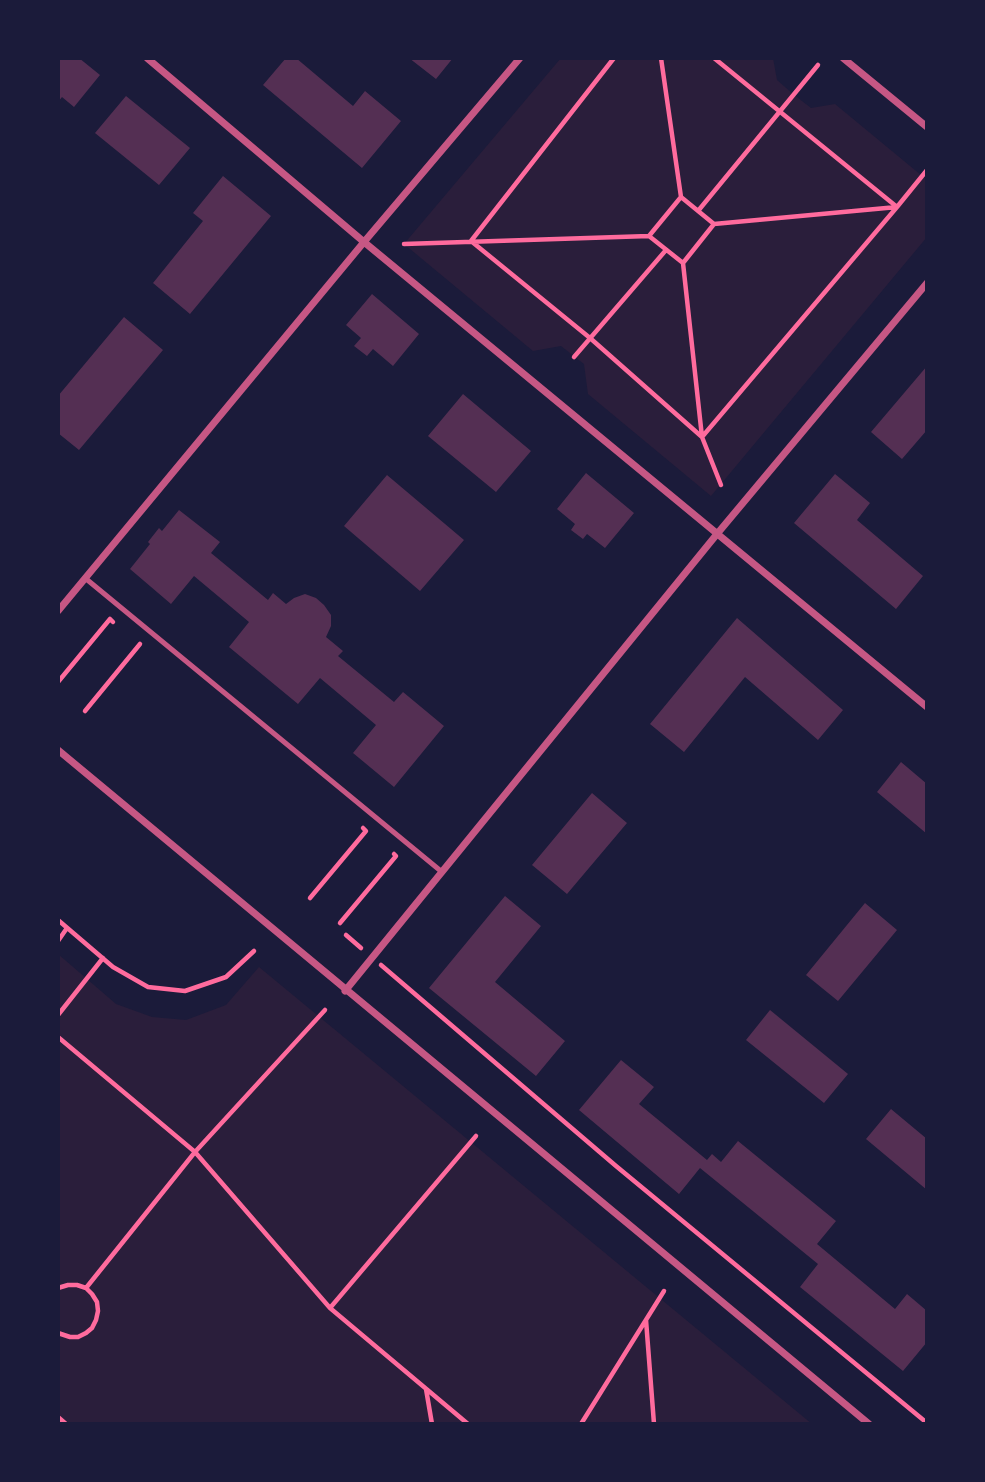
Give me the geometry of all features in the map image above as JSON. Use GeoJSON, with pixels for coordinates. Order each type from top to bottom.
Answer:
{"type":"FeatureCollection","features":[{"type":"Feature","properties":{"kind":"street"},"geometry":{"type":"LineString","coordinates":[[148,58],[364,242],[927,707]]}},
{"type":"Feature","properties":{"kind":"street"},"geometry":{"type":"LineString","coordinates":[[58,611],[520,58]]}},
{"type":"Feature","properties":{"kind":"street"},"geometry":{"type":"LineString","coordinates":[[843,58],[927,127]]}},
{"type":"Feature","properties":{"kind":"street"},"geometry":{"type":"LineString","coordinates":[[345,990],[927,283]]}},
{"type":"Feature","properties":{"kind":"street"},"geometry":{"type":"LineString","coordinates":[[58,751],[869,1424]]}},
{"type":"Feature","properties":{"kind":"lane"},"geometry":{"type":"LineString","coordinates":[[85,578],[442,872]]}},
{"type":"Feature","properties":{"kind":"path"},"geometry":{"type":"LineString","coordinates":[[471,241],[614,58]]}},
{"type":"Feature","properties":{"kind":"path"},"geometry":{"type":"LineString","coordinates":[[661,58],[681,197],[715,224],[897,207]]}},
{"type":"Feature","properties":{"kind":"path"},"geometry":{"type":"LineString","coordinates":[[714,58],[897,207]]}},
{"type":"Feature","properties":{"kind":"path"},"geometry":{"type":"LineString","coordinates":[[698,211],[818,65]]}},
{"type":"Feature","properties":{"kind":"path"},"geometry":{"type":"LineString","coordinates":[[702,437],[927,170]]}},
{"type":"Feature","properties":{"kind":"path"},"geometry":{"type":"LineString","coordinates":[[649,236],[681,197]]}},
{"type":"Feature","properties":{"kind":"path"},"geometry":{"type":"LineString","coordinates":[[715,224],[683,263],[702,437],[721,485]]}},
{"type":"Feature","properties":{"kind":"path"},"geometry":{"type":"LineString","coordinates":[[404,244],[649,236],[683,263]]}},
{"type":"Feature","properties":{"kind":"path"},"geometry":{"type":"LineString","coordinates":[[471,241],[590,338],[702,437]]}},
{"type":"Feature","properties":{"kind":"path"},"geometry":{"type":"LineString","coordinates":[[574,357],[666,250]]}},
{"type":"Feature","properties":{"kind":"path"},"geometry":{"type":"LineString","coordinates":[[58,682],[110,619],[120,627]]}},
{"type":"Feature","properties":{"kind":"path"},"geometry":{"type":"LineString","coordinates":[[85,711],[140,644],[130,636]]}},
{"type":"Feature","properties":{"kind":"path"},"geometry":{"type":"LineString","coordinates":[[356,822],[376,839]]}},
{"type":"Feature","properties":{"kind":"path"},"geometry":{"type":"LineString","coordinates":[[310,898],[366,831]]}},
{"type":"Feature","properties":{"kind":"path"},"geometry":{"type":"LineString","coordinates":[[340,923],[396,856],[386,847]]}},
{"type":"Feature","properties":{"kind":"path"},"geometry":{"type":"LineString","coordinates":[[58,920],[113,967],[148,987],[186,991],[226,977],[254,951]]}},
{"type":"Feature","properties":{"kind":"path"},"geometry":{"type":"LineString","coordinates":[[58,941],[68,928]]}},
{"type":"Feature","properties":{"kind":"path"},"geometry":{"type":"LineString","coordinates":[[372,957],[616,1166],[927,1423]]}},
{"type":"Feature","properties":{"kind":"path"},"geometry":{"type":"LineString","coordinates":[[58,1015],[103,958]]}},
{"type":"Feature","properties":{"kind":"path"},"geometry":{"type":"LineString","coordinates":[[86,1288],[195,1152],[325,1010]]}},
{"type":"Feature","properties":{"kind":"path"},"geometry":{"type":"LineString","coordinates":[[58,1037],[195,1152],[330,1308],[468,1424]]}},
{"type":"Feature","properties":{"kind":"path"},"geometry":{"type":"LineString","coordinates":[[330,1308],[477,1136]]}},
{"type":"Feature","properties":{"kind":"path"},"geometry":{"type":"LineString","coordinates":[[58,1289],[68,1285],[86,1288],[93,1294],[98,1311],[92,1328],[86,1333],[78,1337],[58,1333]]}},
{"type":"Feature","properties":{"kind":"path"},"geometry":{"type":"LineString","coordinates":[[580,1424],[664,1291]]}},
{"type":"Feature","properties":{"kind":"path"},"geometry":{"type":"LineString","coordinates":[[646,1319],[654,1424]]}},
{"type":"Feature","properties":{"kind":"path"},"geometry":{"type":"LineString","coordinates":[[425,1389],[432,1424]]}},
{"type":"Feature","properties":{"kind":"path"},"geometry":{"type":"LineString","coordinates":[[58,1417],[66,1424]]}},
{"type":"Feature","properties":{"kind":"shaded area"},"geometry":{"type":"Polygon","coordinates":[[[561,58],[773,58],[777,80],[793,94],[811,108],[835,104],[927,180],[927,237],[711,496],[588,394],[584,364],[561,346],[533,351],[404,244],[561,58]]]}},
{"type":"Feature","properties":{"kind":"shaded area"},"geometry":{"type":"Polygon","coordinates":[[[58,954],[116,1004],[152,1017],[186,1020],[226,1005],[259,967],[812,1424],[58,1424],[58,954]]]}},
{"type":"Feature","properties":{"kind":"building"},"geometry":{"type":"Polygon","coordinates":[[[58,58],[79,58],[100,75],[74,107],[62,97],[58,102],[58,58]]]}},
{"type":"Feature","properties":{"kind":"building"},"geometry":{"type":"Polygon","coordinates":[[[286,58],[296,58],[353,106],[365,91],[401,121],[362,168],[263,85],[286,58]]]}},
{"type":"Feature","properties":{"kind":"building"},"geometry":{"type":"Polygon","coordinates":[[[409,58],[453,58],[436,79],[409,58]]]}},
{"type":"Feature","properties":{"kind":"building"},"geometry":{"type":"Polygon","coordinates":[[[126,96],[190,148],[159,185],[95,133],[126,96]]]}},
{"type":"Feature","properties":{"kind":"building"},"geometry":{"type":"Polygon","coordinates":[[[223,176],[271,216],[190,314],[153,283],[203,221],[193,213],[223,176]]]}},
{"type":"Feature","properties":{"kind":"building"},"geometry":{"type":"Polygon","coordinates":[[[372,294],[419,334],[393,366],[373,349],[367,356],[354,346],[361,338],[346,325],[372,294]]]}},
{"type":"Feature","properties":{"kind":"building"},"geometry":{"type":"Polygon","coordinates":[[[124,317],[163,350],[79,450],[58,433],[58,396],[124,317]]]}},
{"type":"Feature","properties":{"kind":"building"},"geometry":{"type":"Polygon","coordinates":[[[927,366],[927,430],[902,459],[871,432],[927,366]]]}},
{"type":"Feature","properties":{"kind":"building"},"geometry":{"type":"Polygon","coordinates":[[[463,394],[531,451],[496,492],[428,436],[463,394]]]}},
{"type":"Feature","properties":{"kind":"building"},"geometry":{"type":"Polygon","coordinates":[[[586,473],[634,513],[605,548],[587,534],[583,539],[571,530],[575,524],[557,509],[586,473]]]}},
{"type":"Feature","properties":{"kind":"building"},"geometry":{"type":"Polygon","coordinates":[[[835,474],[870,503],[857,520],[923,576],[896,609],[794,523],[835,474]]]}},
{"type":"Feature","properties":{"kind":"building"},"geometry":{"type":"Polygon","coordinates":[[[387,475],[464,540],[420,591],[344,526],[387,475]]]}},
{"type":"Feature","properties":{"kind":"building"},"geometry":{"type":"Polygon","coordinates":[[[179,510],[220,542],[211,553],[268,600],[273,593],[286,604],[305,594],[316,598],[331,615],[331,626],[326,637],[343,651],[338,656],[394,702],[403,692],[444,726],[394,787],[353,753],[376,725],[320,678],[298,704],[229,647],[249,622],[194,576],[171,604],[130,569],[159,528],[162,531],[179,510]]]}},
{"type":"Feature","properties":{"kind":"building"},"geometry":{"type":"Polygon","coordinates":[[[737,618],[843,710],[818,740],[745,677],[684,752],[650,724],[737,618]]]}},
{"type":"Feature","properties":{"kind":"building"},"geometry":{"type":"Polygon","coordinates":[[[901,762],[927,784],[927,834],[877,792],[901,762]]]}},
{"type":"Feature","properties":{"kind":"building"},"geometry":{"type":"Polygon","coordinates":[[[592,793],[627,823],[567,894],[532,865],[592,793]]]}},
{"type":"Feature","properties":{"kind":"building"},"geometry":{"type":"Polygon","coordinates":[[[505,896],[541,926],[495,982],[565,1041],[536,1076],[429,988],[505,896]]]}},
{"type":"Feature","properties":{"kind":"building"},"geometry":{"type":"Polygon","coordinates":[[[865,903],[897,930],[838,1001],[806,975],[865,903]]]}},
{"type":"Feature","properties":{"kind":"building"},"geometry":{"type":"Polygon","coordinates":[[[770,1010],[848,1074],[824,1103],[746,1040],[770,1010]]]}},
{"type":"Feature","properties":{"kind":"building"},"geometry":{"type":"Polygon","coordinates":[[[621,1060],[654,1087],[639,1104],[707,1160],[712,1154],[721,1162],[738,1141],[836,1221],[817,1244],[895,1309],[907,1294],[927,1311],[927,1342],[903,1371],[800,1287],[818,1264],[700,1168],[679,1194],[579,1110],[621,1060]]]}},
{"type":"Feature","properties":{"kind":"building"},"geometry":{"type":"Polygon","coordinates":[[[891,1109],[927,1139],[927,1190],[866,1139],[891,1109]]]}}]}
